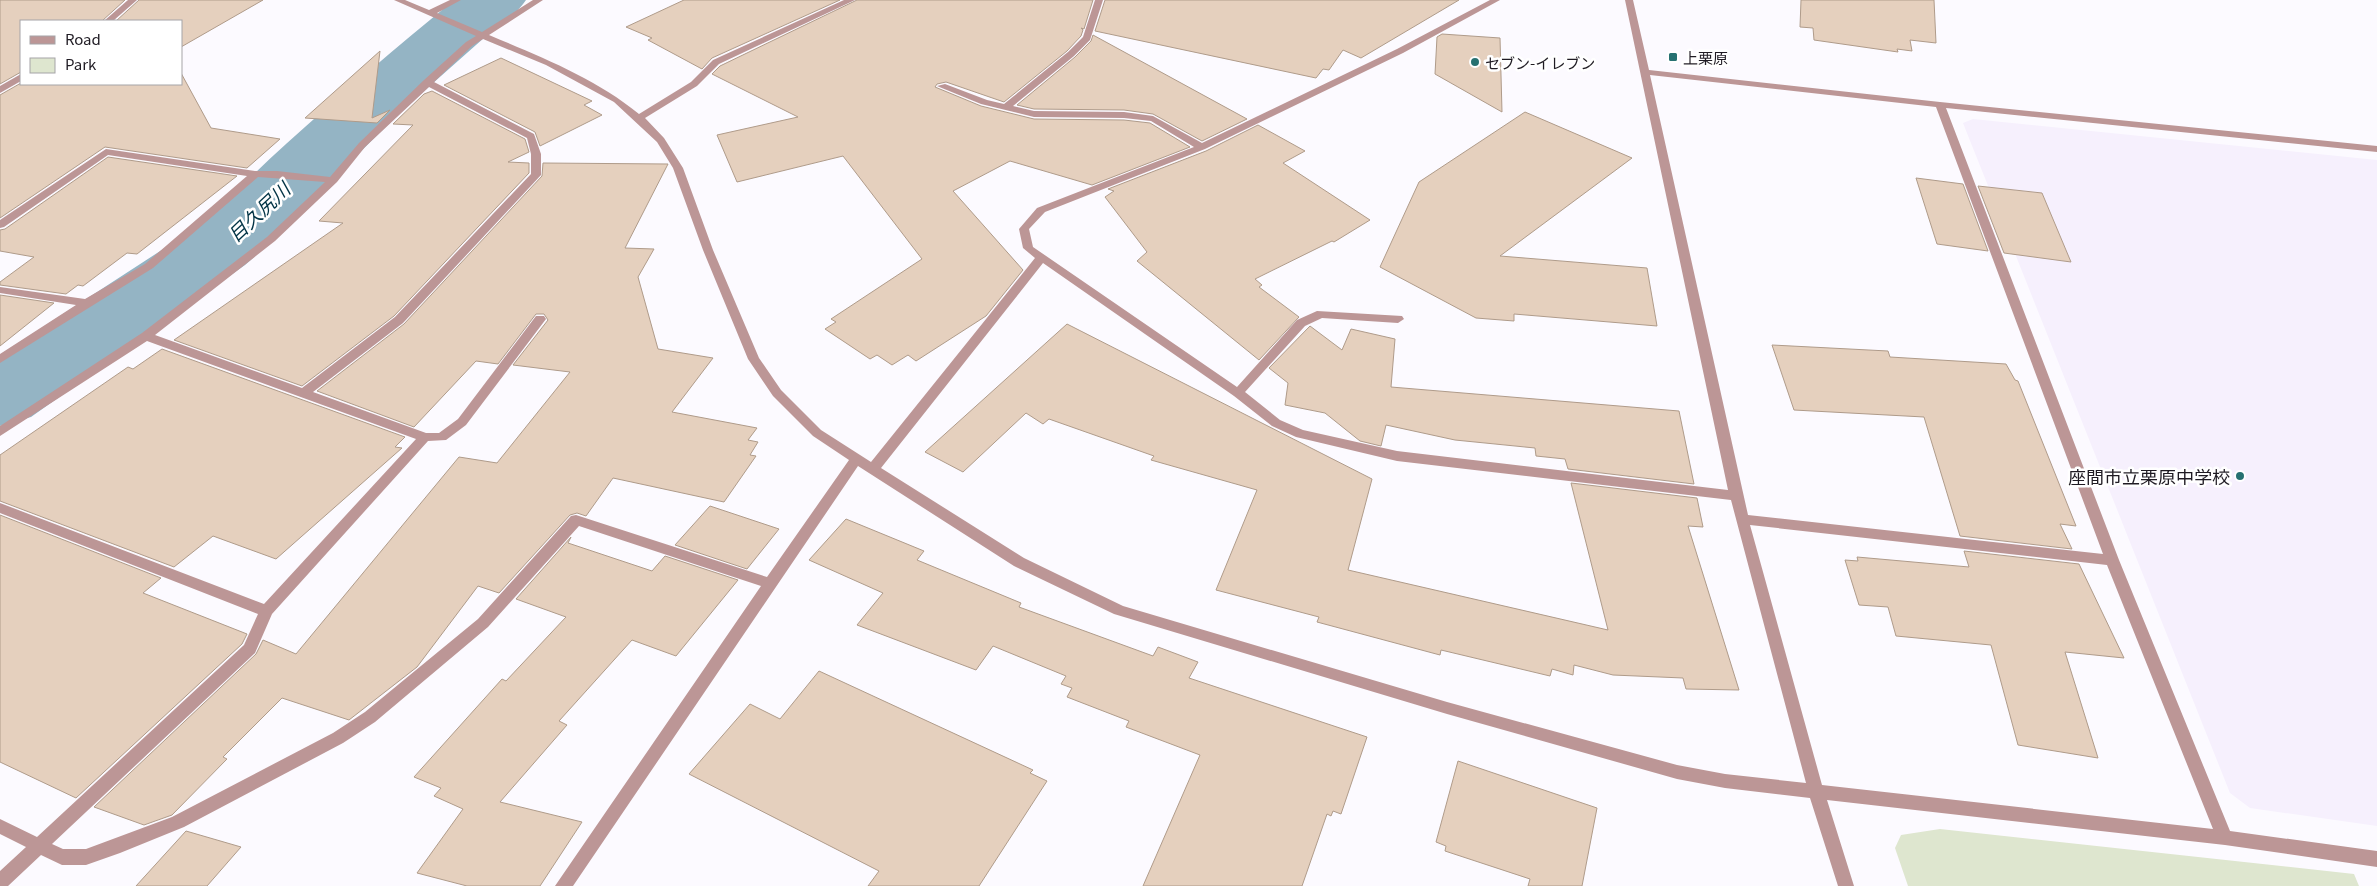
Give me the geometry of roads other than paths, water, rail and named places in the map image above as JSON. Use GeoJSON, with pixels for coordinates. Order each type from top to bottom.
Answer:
{"type":"FeatureCollection","features":[{"type":"Feature","properties":{"kind":"street"},"geometry":{"type":"LineString","coordinates":[[109,20],[133,0]]}},
{"type":"Feature","properties":{"kind":"street"},"geometry":{"type":"LineString","coordinates":[[398,0],[477,32],[579,78],[617,100],[639,118],[661,140],[678,168],[708,250],[754,359],[777,392],[817,433],[872,470],[1019,562],[1119,610],[1447,708],[1676,772],[1816,791],[2225,838],[2377,859]]}},
{"type":"Feature","properties":{"kind":"street"},"geometry":{"type":"LineString","coordinates":[[434,15],[457,0]]}},
{"type":"Feature","properties":{"kind":"street"},"geometry":{"type":"LineString","coordinates":[[0,432],[146,336],[271,239],[333,180],[362,145],[477,32],[539,0]]}},
{"type":"Feature","properties":{"kind":"street"},"geometry":{"type":"LineString","coordinates":[[639,118],[694,84],[716,62],[851,0]]}},
{"type":"Feature","properties":{"kind":"street"},"geometry":{"type":"LineString","coordinates":[[1007,106],[1071,54],[1086,38],[1099,0]]}},
{"type":"Feature","properties":{"kind":"street"},"geometry":{"type":"LineString","coordinates":[[1496,0],[1400,51],[1202,147],[1042,210],[1024,229],[1028,248],[1238,393],[1276,423],[1300,434],[1344,446],[1396,456],[1736,496]]}},
{"type":"Feature","properties":{"kind":"street"},"geometry":{"type":"LineString","coordinates":[[1629,0],[1736,496],[1816,791],[1846,886]]}},
{"type":"Feature","properties":{"kind":"street"},"geometry":{"type":"LineString","coordinates":[[1643,72],[1940,105],[2377,149]]}},
{"type":"Feature","properties":{"kind":"street"},"geometry":{"type":"LineString","coordinates":[[0,90],[20,78]]}},
{"type":"Feature","properties":{"kind":"street"},"geometry":{"type":"LineString","coordinates":[[304,393],[398,320],[536,175],[536,154],[531,136],[427,82]]}},
{"type":"Feature","properties":{"kind":"street"},"geometry":{"type":"LineString","coordinates":[[942,86],[984,102],[1034,114],[1124,115],[1153,119],[1202,147]]}},
{"type":"Feature","properties":{"kind":"street"},"geometry":{"type":"LineString","coordinates":[[1940,105],[2112,560],[2225,838]]}},
{"type":"Feature","properties":{"kind":"street"},"geometry":{"type":"LineString","coordinates":[[0,224],[106,152],[255,174],[277,174],[333,180]]}},
{"type":"Feature","properties":{"kind":"street"},"geometry":{"type":"LineString","coordinates":[[0,359],[149,266],[255,174]]}},
{"type":"Feature","properties":{"kind":"street"},"geometry":{"type":"LineString","coordinates":[[872,470],[1042,257]]}},
{"type":"Feature","properties":{"kind":"street"},"geometry":{"type":"LineString","coordinates":[[0,290],[87,303]]}},
{"type":"Feature","properties":{"kind":"street"},"geometry":{"type":"LineString","coordinates":[[1238,393],[1301,323],[1321,314],[1398,319]]}},
{"type":"Feature","properties":{"kind":"street"},"geometry":{"type":"LineString","coordinates":[[146,336],[425,437],[442,437],[462,422],[540,320]]}},
{"type":"Feature","properties":{"kind":"street"},"geometry":{"type":"LineString","coordinates":[[0,882],[250,649],[266,611],[425,437]]}},
{"type":"Feature","properties":{"kind":"street"},"geometry":{"type":"LineString","coordinates":[[563,886],[856,459]]}},
{"type":"Feature","properties":{"kind":"street"},"geometry":{"type":"LineString","coordinates":[[0,508],[266,611]]}},
{"type":"Feature","properties":{"kind":"street"},"geometry":{"type":"LineString","coordinates":[[0,826],[62,857],[86,857],[178,822],[338,738],[370,716],[483,623],[576,520],[772,584]]}},
{"type":"Feature","properties":{"kind":"street"},"geometry":{"type":"LineString","coordinates":[[1743,520],[2112,560]]}},
{"type":"Feature","properties":{"kind":"waterway","name":"目久尻川"},"geometry":{"type":"LineString","coordinates":[[0,396],[218,248],[244,226],[310,160],[387,89],[477,12],[496,0]]}},
{"type":"Feature","properties":{"kind":"place","name":"上栗原"},"geometry":{"type":"Point","coordinates":[1673,57]}},
{"type":"Feature","properties":{"kind":"place","name":"セブン-イレブン"},"geometry":{"type":"Point","coordinates":[1475,62]}},
{"type":"Feature","properties":{"kind":"place","name":"座間市立栗原中学校"},"geometry":{"type":"Point","coordinates":[2240,476]}}]}
